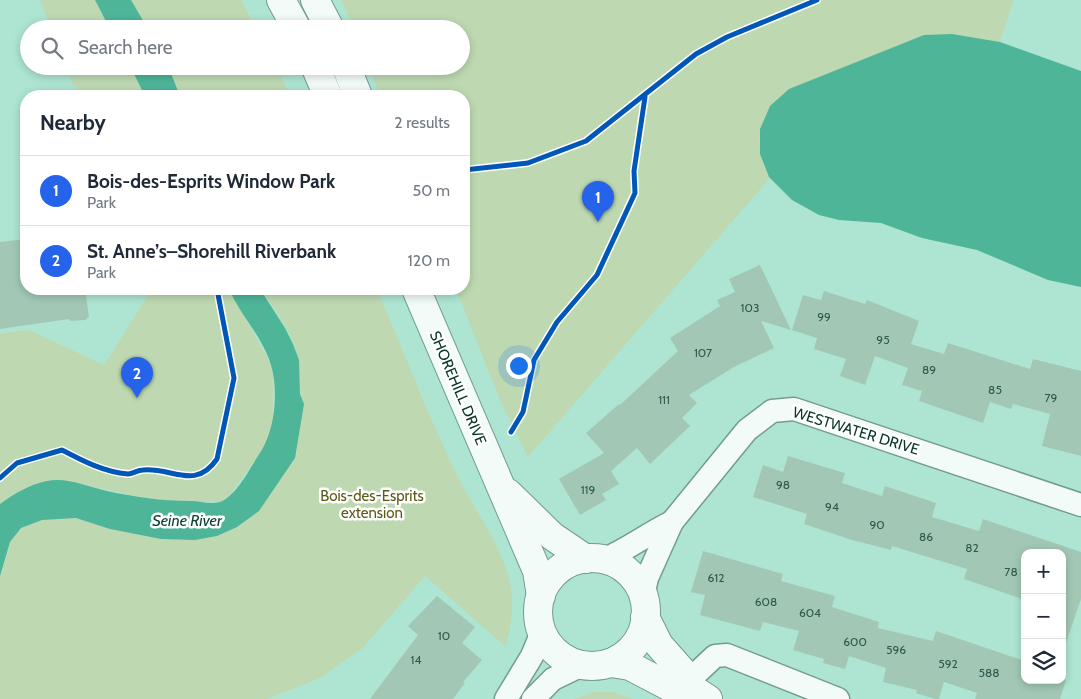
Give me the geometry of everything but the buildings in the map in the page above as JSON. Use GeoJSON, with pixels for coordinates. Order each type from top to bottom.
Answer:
{"type":"FeatureCollection","features":[{"type":"Feature","properties":{"kind":"street"},"geometry":{"type":"LineString","coordinates":[[281,0],[292,20]]}},
{"type":"Feature","properties":{"kind":"street"},"geometry":{"type":"LineString","coordinates":[[315,0],[325,20]]}},
{"type":"Feature","properties":{"kind":"street"},"geometry":{"type":"LineString","coordinates":[[319,75],[325,90]]}},
{"type":"Feature","properties":{"kind":"street"},"geometry":{"type":"LineString","coordinates":[[350,75],[356,90]]}},
{"type":"Feature","properties":{"kind":"street","name":"SHOREHILL DRIVE"},"geometry":{"type":"LineString","coordinates":[[419,295],[537,571],[541,596]]}},
{"type":"Feature","properties":{"kind":"street","name":"WESTWATER DRIVE"},"geometry":{"type":"LineString","coordinates":[[644,607],[647,578],[672,522],[747,430],[772,411],[794,409],[1081,505]]}},
{"type":"Feature","properties":{"kind":"street","name":"SHOREHILL DRIVE"},"geometry":{"type":"LineString","coordinates":[[502,487],[552,536],[596,559]]}},
{"type":"Feature","properties":{"kind":"street","name":"WESTWATER DRIVE"},"geometry":{"type":"LineString","coordinates":[[596,559],[619,553],[638,540],[672,522]]}},
{"type":"Feature","properties":{"kind":"street"},"geometry":{"type":"LineString","coordinates":[[708,699],[685,684],[682,671],[659,645],[634,578],[621,567],[596,559],[568,564],[550,578],[541,596],[538,608],[542,632],[553,649],[566,660],[582,665],[598,666],[611,663],[630,666],[672,688],[685,684],[715,656],[727,655],[838,699]]}},
{"type":"Feature","properties":{"kind":"street"},"geometry":{"type":"LineString","coordinates":[[611,663],[632,648],[641,633],[644,607]]}},
{"type":"Feature","properties":{"kind":"street"},"geometry":{"type":"LineString","coordinates":[[506,699],[532,656],[542,632]]}},
{"type":"Feature","properties":{"kind":"street"},"geometry":{"type":"LineString","coordinates":[[533,699],[553,679],[582,665]]}},
{"type":"Feature","properties":{"kind":"green space"},"geometry":{"type":"Polygon","coordinates":[[[40,0],[95,0],[105,20],[48,20],[40,0]]]}},
{"type":"Feature","properties":{"kind":"green space"},"geometry":{"type":"Polygon","coordinates":[[[131,0],[241,0],[251,20],[143,20],[131,0]]]}},
{"type":"Feature","properties":{"kind":"green space"},"geometry":{"type":"Polygon","coordinates":[[[341,0],[1014,0],[1000,42],[952,34],[789,89],[770,110],[760,129],[761,151],[770,178],[528,457],[499,398],[458,295],[470,295],[470,90],[378,90],[372,75],[470,75],[470,20],[350,20],[341,0]]]}},
{"type":"Feature","properties":{"kind":"green space"},"geometry":{"type":"Polygon","coordinates":[[[69,75],[134,75],[142,90],[80,90],[72,83],[69,75]]]}},
{"type":"Feature","properties":{"kind":"green space"},"geometry":{"type":"Polygon","coordinates":[[[172,75],[280,75],[288,90],[178,90],[172,75]]]}},
{"type":"Feature","properties":{"kind":"green space"},"geometry":{"type":"Polygon","coordinates":[[[148,295],[232,295],[271,364],[273,375],[273,421],[266,445],[231,494],[221,502],[164,502],[71,482],[15,493],[0,504],[0,333],[29,330],[104,365],[148,295]]]}},
{"type":"Feature","properties":{"kind":"green space","name":"Bois-des-Esprits extension"},"geometry":{"type":"Polygon","coordinates":[[[264,295],[379,295],[447,454],[501,555],[510,583],[512,607],[506,647],[425,576],[362,649],[318,679],[267,699],[0,699],[0,576],[10,542],[21,528],[42,520],[76,518],[110,529],[161,539],[195,540],[217,536],[237,527],[259,511],[304,404],[300,389],[297,352],[283,323],[264,295]]]}},
{"type":"Feature","properties":{"kind":"green space"},"geometry":{"type":"Polygon","coordinates":[[[594,692],[612,692],[633,699],[574,699],[594,692]]]}},
{"type":"Feature","properties":{"kind":"water"},"geometry":{"type":"Polygon","coordinates":[[[95,0],[131,0],[143,20],[105,20],[95,0]]]}},
{"type":"Feature","properties":{"kind":"water"},"geometry":{"type":"Polygon","coordinates":[[[952,34],[1000,42],[1081,71],[1081,287],[1048,280],[977,250],[922,238],[881,223],[839,220],[819,215],[792,200],[769,177],[760,154],[760,129],[770,106],[789,89],[924,35],[952,34]]]}},
{"type":"Feature","properties":{"kind":"water"},"geometry":{"type":"Polygon","coordinates":[[[134,75],[172,75],[178,90],[142,90],[134,75]]]}},
{"type":"Feature","properties":{"kind":"water","name":"Seine River"},"geometry":{"type":"Polygon","coordinates":[[[232,295],[264,295],[285,328],[299,360],[300,394],[304,404],[295,458],[259,511],[237,527],[217,536],[195,540],[161,539],[110,529],[76,518],[42,520],[21,528],[10,542],[0,576],[0,504],[34,484],[62,480],[138,497],[212,503],[226,499],[237,488],[264,447],[272,424],[275,387],[271,365],[263,345],[232,295]]]}},
{"type":"Feature","properties":{"kind":"cycle path"},"geometry":{"type":"LineString","coordinates":[[470,169],[528,163],[586,141],[696,54],[727,37],[817,0]]}},
{"type":"Feature","properties":{"kind":"cycle path"},"geometry":{"type":"LineString","coordinates":[[511,432],[523,412],[534,360],[557,322],[597,275],[635,193],[634,171],[645,97]]}},
{"type":"Feature","properties":{"kind":"cycle path"},"geometry":{"type":"LineString","coordinates":[[0,478],[17,463],[62,450],[86,462],[119,473],[128,474],[141,470],[154,470],[192,476],[209,469],[217,459],[234,378],[218,295]]}},
{"type":"Feature","properties":{"kind":"place","name":"Bois-des-Esprits Window Park"},"geometry":{"type":"Point","coordinates":[598,222]}},
{"type":"Feature","properties":{"kind":"place","name":"St. Anne’s–Shorehill Riverbank"},"geometry":{"type":"Point","coordinates":[137,398]}}]}
